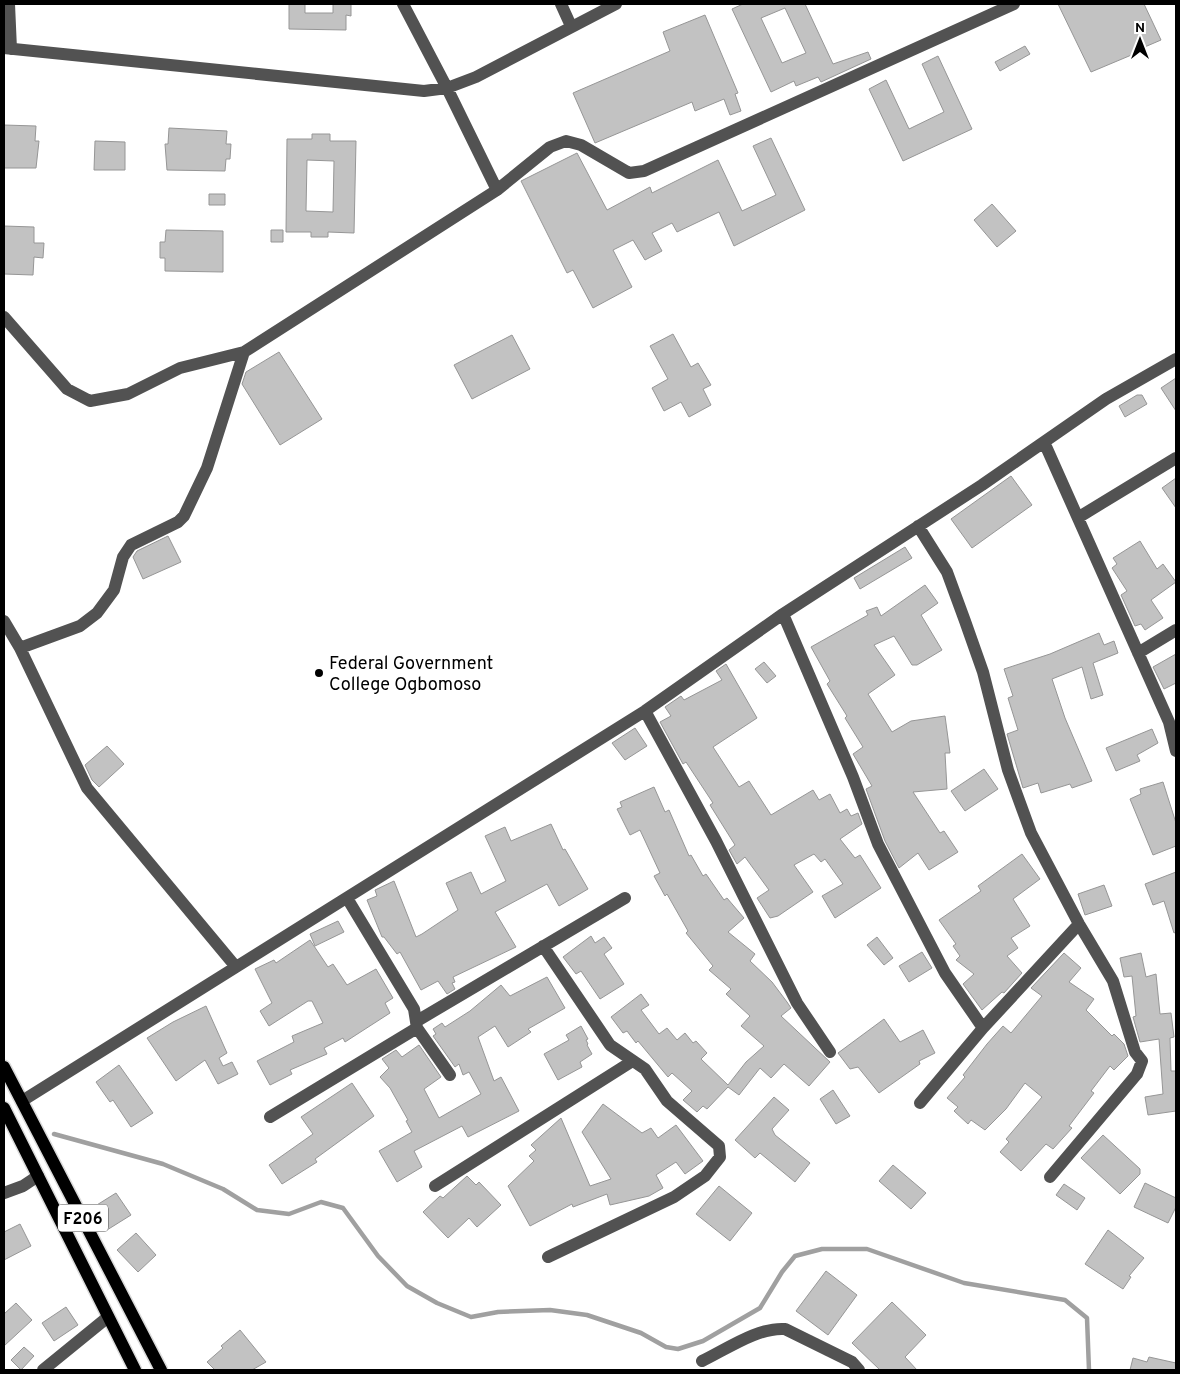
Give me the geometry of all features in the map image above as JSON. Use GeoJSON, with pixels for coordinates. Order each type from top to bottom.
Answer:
{"type":"FeatureCollection","features":[{"type":"Feature","properties":{"kind":"main road","name":"F206"},"geometry":{"type":"LineString","coordinates":[[4,1066],[161,1370]]}},
{"type":"Feature","properties":{"kind":"main road","name":"F206"},"geometry":{"type":"LineString","coordinates":[[4,1108],[135,1370]]}},
{"type":"Feature","properties":{"kind":"street"},"geometry":{"type":"LineString","coordinates":[[9,4],[7,49],[424,91],[448,88],[476,77],[616,4]]}},
{"type":"Feature","properties":{"kind":"street"},"geometry":{"type":"LineString","coordinates":[[403,4],[448,88],[497,190]]}},
{"type":"Feature","properties":{"kind":"street"},"geometry":{"type":"LineString","coordinates":[[561,4],[572,26]]}},
{"type":"Feature","properties":{"kind":"street"},"geometry":{"type":"LineString","coordinates":[[4,317],[67,389],[90,401],[128,394],[180,368],[244,352],[497,190],[550,147],[566,141],[581,145],[629,173],[644,171],[1014,4]]}},
{"type":"Feature","properties":{"kind":"street"},"geometry":{"type":"LineString","coordinates":[[20,648],[80,626],[97,613],[114,590],[123,557],[131,545],[178,522],[184,516],[207,468],[244,352]]}},
{"type":"Feature","properties":{"kind":"street"},"geometry":{"type":"LineString","coordinates":[[22,1101],[645,711],[783,614],[918,526],[1106,399],[1176,359]]}},
{"type":"Feature","properties":{"kind":"street"},"geometry":{"type":"LineString","coordinates":[[1044,442],[1169,722],[1176,751]]}},
{"type":"Feature","properties":{"kind":"street"},"geometry":{"type":"LineString","coordinates":[[1079,517],[1176,458]]}},
{"type":"Feature","properties":{"kind":"street"},"geometry":{"type":"LineString","coordinates":[[918,526],[946,572],[966,621],[983,672],[1008,770],[1031,832],[1078,924],[1113,981],[1135,1052],[1142,1062],[1137,1074],[1050,1177]]}},
{"type":"Feature","properties":{"kind":"street"},"geometry":{"type":"LineString","coordinates":[[783,614],[853,777],[878,844],[945,973],[983,1028]]}},
{"type":"Feature","properties":{"kind":"street"},"geometry":{"type":"LineString","coordinates":[[4,621],[20,648],[87,788],[236,967]]}},
{"type":"Feature","properties":{"kind":"street"},"geometry":{"type":"LineString","coordinates":[[1138,653],[1176,630]]}},
{"type":"Feature","properties":{"kind":"street"},"geometry":{"type":"LineString","coordinates":[[645,711],[716,841],[797,1003],[830,1052]]}},
{"type":"Feature","properties":{"kind":"street"},"geometry":{"type":"LineString","coordinates":[[347,898],[414,1009],[417,1025],[450,1075]]}},
{"type":"Feature","properties":{"kind":"street"},"geometry":{"type":"LineString","coordinates":[[270,1117],[543,946],[625,898]]}},
{"type":"Feature","properties":{"kind":"street"},"geometry":{"type":"LineString","coordinates":[[920,1103],[983,1028],[1078,924]]}},
{"type":"Feature","properties":{"kind":"street"},"geometry":{"type":"LineString","coordinates":[[543,946],[610,1045],[631,1062],[645,1069],[667,1100],[719,1146],[720,1157],[705,1176],[674,1197],[548,1257]]}},
{"type":"Feature","properties":{"kind":"street"},"geometry":{"type":"LineString","coordinates":[[435,1186],[631,1062]]}},
{"type":"Feature","properties":{"kind":"street"},"geometry":{"type":"LineString","coordinates":[[4,1193],[23,1186],[38,1176]]}},
{"type":"Feature","properties":{"kind":"street"},"geometry":{"type":"LineString","coordinates":[[43,1370],[108,1317]]}},
{"type":"Feature","properties":{"kind":"street"},"geometry":{"type":"LineString","coordinates":[[702,1361],[759,1333],[775,1328],[785,1329],[852,1362],[859,1370]]}},
{"type":"Feature","properties":{"kind":"building"},"geometry":{"type":"Polygon","coordinates":[[[289,4],[305,4],[305,13],[333,13],[333,4],[351,4],[351,16],[346,15],[346,30],[289,29],[289,4]]]}},
{"type":"Feature","properties":{"kind":"building"},"geometry":{"type":"Polygon","coordinates":[[[743,4],[805,4],[833,64],[868,52],[871,59],[821,82],[818,77],[796,86],[794,81],[771,92],[732,9],[743,4]],[[785,8],[761,18],[782,63],[806,53],[785,8]]]}},
{"type":"Feature","properties":{"kind":"building"},"geometry":{"type":"Polygon","coordinates":[[[1058,4],[1144,4],[1161,40],[1140,49],[1141,51],[1091,72],[1058,4]]]}},
{"type":"Feature","properties":{"kind":"building"},"geometry":{"type":"Polygon","coordinates":[[[705,15],[738,93],[735,94],[741,111],[730,115],[724,99],[695,111],[692,102],[595,143],[573,93],[670,51],[663,32],[705,15]]]}},
{"type":"Feature","properties":{"kind":"building"},"geometry":{"type":"Polygon","coordinates":[[[1025,46],[1030,54],[1000,71],[995,62],[1025,46]]]}},
{"type":"Feature","properties":{"kind":"building"},"geometry":{"type":"Polygon","coordinates":[[[938,56],[972,129],[903,161],[869,89],[886,80],[909,129],[944,112],[922,64],[938,56]]]}},
{"type":"Feature","properties":{"kind":"building"},"geometry":{"type":"Polygon","coordinates":[[[4,125],[36,126],[35,141],[39,141],[36,168],[4,168],[4,125]]]}},
{"type":"Feature","properties":{"kind":"building"},"geometry":{"type":"Polygon","coordinates":[[[169,128],[227,131],[226,144],[231,144],[230,159],[226,159],[225,171],[167,170],[165,144],[168,144],[169,128]]]}},
{"type":"Feature","properties":{"kind":"building"},"geometry":{"type":"Polygon","coordinates":[[[312,134],[330,134],[330,141],[356,141],[354,233],[328,232],[328,237],[311,237],[311,232],[286,232],[287,139],[312,139],[312,134]],[[307,160],[306,211],[333,212],[334,161],[307,160]]]}},
{"type":"Feature","properties":{"kind":"building"},"geometry":{"type":"Polygon","coordinates":[[[771,138],[805,210],[734,246],[719,212],[677,232],[672,223],[652,233],[662,251],[645,260],[633,240],[613,250],[632,287],[593,308],[573,270],[567,273],[521,181],[577,153],[607,210],[650,187],[652,193],[718,160],[742,211],[776,195],[753,146],[771,138]]]}},
{"type":"Feature","properties":{"kind":"building"},"geometry":{"type":"Polygon","coordinates":[[[95,141],[125,142],[125,170],[94,170],[95,141]]]}},
{"type":"Feature","properties":{"kind":"building"},"geometry":{"type":"Polygon","coordinates":[[[209,194],[225,194],[225,205],[209,205],[209,194]]]}},
{"type":"Feature","properties":{"kind":"building"},"geometry":{"type":"Polygon","coordinates":[[[992,204],[1016,231],[997,247],[974,220],[992,204]]]}},
{"type":"Feature","properties":{"kind":"building"},"geometry":{"type":"Polygon","coordinates":[[[4,226],[34,227],[34,243],[44,243],[43,258],[34,257],[33,275],[4,274],[4,226]]]}},
{"type":"Feature","properties":{"kind":"building"},"geometry":{"type":"Polygon","coordinates":[[[166,230],[223,231],[223,272],[165,271],[165,258],[160,258],[160,242],[165,242],[166,230]]]}},
{"type":"Feature","properties":{"kind":"building"},"geometry":{"type":"Polygon","coordinates":[[[271,230],[283,230],[283,242],[271,242],[271,230]]]}},
{"type":"Feature","properties":{"kind":"building"},"geometry":{"type":"Polygon","coordinates":[[[673,334],[691,367],[698,363],[711,385],[703,389],[711,405],[689,417],[681,402],[664,411],[652,388],[668,379],[650,346],[673,334]]]}},
{"type":"Feature","properties":{"kind":"building"},"geometry":{"type":"Polygon","coordinates":[[[512,335],[530,369],[472,399],[454,365],[512,335]]]}},
{"type":"Feature","properties":{"kind":"building"},"geometry":{"type":"Polygon","coordinates":[[[279,352],[322,419],[280,445],[242,384],[246,372],[279,352]]]}},
{"type":"Feature","properties":{"kind":"building"},"geometry":{"type":"Polygon","coordinates":[[[1176,378],[1176,411],[1161,388],[1176,378]]]}},
{"type":"Feature","properties":{"kind":"building"},"geometry":{"type":"Polygon","coordinates":[[[1137,395],[1142,395],[1147,404],[1125,417],[1119,406],[1137,395]]]}},
{"type":"Feature","properties":{"kind":"building"},"geometry":{"type":"Polygon","coordinates":[[[1011,476],[1032,505],[972,548],[951,519],[1011,476]]]}},
{"type":"Feature","properties":{"kind":"building"},"geometry":{"type":"Polygon","coordinates":[[[1176,478],[1176,508],[1162,488],[1176,478]]]}},
{"type":"Feature","properties":{"kind":"building"},"geometry":{"type":"Polygon","coordinates":[[[168,536],[181,562],[143,579],[133,557],[137,551],[168,536]]]}},
{"type":"Feature","properties":{"kind":"building"},"geometry":{"type":"Polygon","coordinates":[[[1140,541],[1157,569],[1163,564],[1176,582],[1151,600],[1163,618],[1145,630],[1141,624],[1135,626],[1121,595],[1127,591],[1112,568],[1117,564],[1113,558],[1140,541]]]}},
{"type":"Feature","properties":{"kind":"building"},"geometry":{"type":"Polygon","coordinates":[[[905,547],[912,558],[860,589],[854,578],[905,547]]]}},
{"type":"Feature","properties":{"kind":"building"},"geometry":{"type":"Polygon","coordinates":[[[925,585],[938,603],[921,615],[942,650],[917,665],[912,665],[894,636],[874,645],[895,675],[868,694],[892,732],[911,721],[945,716],[950,753],[945,753],[947,789],[913,792],[940,833],[944,831],[958,852],[929,870],[918,853],[899,868],[885,841],[866,789],[872,786],[853,754],[863,747],[827,684],[830,681],[811,647],[868,615],[866,611],[877,607],[881,616],[925,585]]]}},
{"type":"Feature","properties":{"kind":"building"},"geometry":{"type":"Polygon","coordinates":[[[1099,633],[1104,645],[1114,641],[1118,653],[1093,663],[1103,695],[1091,699],[1082,667],[1052,679],[1065,718],[1092,781],[1072,788],[1070,784],[1041,793],[1038,783],[1023,788],[1007,734],[1018,730],[1008,698],[1013,696],[1004,669],[1050,654],[1099,633]]]}},
{"type":"Feature","properties":{"kind":"building"},"geometry":{"type":"Polygon","coordinates":[[[1176,654],[1176,683],[1164,689],[1153,667],[1176,654]]]}},
{"type":"Feature","properties":{"kind":"building"},"geometry":{"type":"Polygon","coordinates":[[[764,662],[776,676],[767,683],[755,669],[764,662]]]}},
{"type":"Feature","properties":{"kind":"building"},"geometry":{"type":"Polygon","coordinates":[[[726,664],[757,718],[713,747],[739,787],[749,781],[771,815],[813,790],[819,800],[830,794],[840,813],[847,809],[851,816],[858,813],[862,824],[840,839],[855,858],[860,855],[881,888],[835,918],[822,896],[843,884],[825,859],[821,862],[814,854],[794,865],[813,892],[778,916],[770,918],[757,898],[769,890],[745,857],[737,864],[729,850],[735,845],[710,805],[713,803],[686,762],[683,764],[660,722],[671,716],[665,707],[681,696],[684,700],[722,680],[716,671],[726,664]]]}},
{"type":"Feature","properties":{"kind":"building"},"geometry":{"type":"Polygon","coordinates":[[[635,728],[647,746],[625,760],[612,743],[635,728]]]}},
{"type":"Feature","properties":{"kind":"building"},"geometry":{"type":"Polygon","coordinates":[[[1152,729],[1158,743],[1137,755],[1140,761],[1116,771],[1106,748],[1152,729]]]}},
{"type":"Feature","properties":{"kind":"building"},"geometry":{"type":"Polygon","coordinates":[[[107,746],[124,764],[99,787],[92,780],[85,765],[107,746]]]}},
{"type":"Feature","properties":{"kind":"building"},"geometry":{"type":"Polygon","coordinates":[[[984,769],[998,789],[965,811],[951,791],[984,769]]]}},
{"type":"Feature","properties":{"kind":"building"},"geometry":{"type":"Polygon","coordinates":[[[1163,782],[1176,823],[1176,846],[1153,855],[1130,799],[1141,794],[1140,789],[1163,782]]]}},
{"type":"Feature","properties":{"kind":"building"},"geometry":{"type":"Polygon","coordinates":[[[654,787],[665,812],[669,810],[689,856],[691,855],[703,876],[706,874],[724,900],[727,898],[744,918],[728,932],[755,954],[750,961],[772,982],[791,1008],[781,1016],[830,1062],[809,1086],[784,1064],[771,1078],[760,1068],[739,1095],[728,1087],[707,1109],[703,1106],[697,1112],[683,1100],[692,1091],[672,1073],[668,1077],[638,1041],[636,1043],[627,1031],[623,1033],[611,1017],[641,994],[649,1005],[641,1010],[659,1034],[667,1028],[677,1040],[685,1033],[693,1043],[696,1041],[707,1053],[701,1059],[728,1085],[746,1062],[764,1046],[741,1026],[750,1016],[726,994],[731,989],[709,970],[713,966],[686,933],[688,931],[667,894],[665,896],[654,876],[660,873],[640,830],[630,835],[617,809],[622,807],[620,802],[654,787]]]}},
{"type":"Feature","properties":{"kind":"building"},"geometry":{"type":"Polygon","coordinates":[[[551,824],[563,850],[565,849],[588,889],[559,906],[547,884],[495,912],[516,947],[453,977],[455,982],[452,983],[455,989],[447,994],[438,981],[421,990],[400,952],[397,954],[382,937],[367,900],[377,896],[375,890],[394,881],[416,937],[458,910],[446,883],[471,872],[481,894],[506,881],[485,836],[505,827],[511,841],[551,824]]]}},
{"type":"Feature","properties":{"kind":"building"},"geometry":{"type":"Polygon","coordinates":[[[1022,854],[1040,879],[1013,899],[1030,926],[1011,938],[1018,948],[1007,956],[1022,973],[1004,993],[1002,992],[982,1010],[963,984],[974,974],[956,960],[960,956],[953,946],[956,944],[939,920],[981,891],[978,886],[1022,854]]]}},
{"type":"Feature","properties":{"kind":"building"},"geometry":{"type":"Polygon","coordinates":[[[1176,872],[1176,932],[1174,933],[1164,901],[1153,905],[1145,884],[1176,872]]]}},
{"type":"Feature","properties":{"kind":"building"},"geometry":{"type":"Polygon","coordinates":[[[1104,885],[1112,906],[1085,915],[1078,894],[1104,885]]]}},
{"type":"Feature","properties":{"kind":"building"},"geometry":{"type":"Polygon","coordinates":[[[338,921],[344,932],[315,946],[310,934],[338,921]]]}},
{"type":"Feature","properties":{"kind":"building"},"geometry":{"type":"Polygon","coordinates":[[[591,936],[595,943],[604,937],[612,948],[604,954],[624,984],[600,999],[581,971],[576,974],[563,957],[591,936]]]}},
{"type":"Feature","properties":{"kind":"building"},"geometry":{"type":"Polygon","coordinates":[[[877,937],[893,958],[884,965],[867,945],[877,937]]]}},
{"type":"Feature","properties":{"kind":"building"},"geometry":{"type":"Polygon","coordinates":[[[310,940],[328,967],[333,964],[347,985],[376,969],[393,998],[385,1003],[390,1013],[345,1042],[343,1038],[324,1048],[327,1054],[290,1070],[292,1074],[270,1085],[257,1061],[294,1042],[292,1036],[323,1023],[312,1001],[308,1001],[269,1026],[260,1011],[272,1003],[255,969],[274,960],[276,963],[310,940]]]}},
{"type":"Feature","properties":{"kind":"building"},"geometry":{"type":"Polygon","coordinates":[[[922,952],[932,968],[909,982],[899,966],[922,952]]]}},
{"type":"Feature","properties":{"kind":"building"},"geometry":{"type":"Polygon","coordinates":[[[1064,953],[1081,968],[1069,982],[1094,999],[1086,1010],[1112,1036],[1114,1034],[1124,1044],[1128,1056],[1114,1070],[1110,1066],[1091,1091],[1094,1093],[1069,1126],[1072,1128],[1053,1149],[1046,1144],[1021,1171],[1000,1152],[1009,1142],[1006,1139],[1042,1097],[1025,1083],[1006,1109],[985,1130],[971,1120],[968,1124],[954,1111],[958,1107],[947,1098],[965,1077],[963,1075],[987,1044],[1003,1026],[1011,1033],[1042,996],[1031,988],[1064,953]]]}},
{"type":"Feature","properties":{"kind":"building"},"geometry":{"type":"Polygon","coordinates":[[[1141,953],[1146,977],[1156,974],[1160,1014],[1171,1013],[1174,1037],[1170,1038],[1171,1071],[1176,1071],[1176,1111],[1148,1115],[1145,1097],[1163,1094],[1159,1039],[1140,1042],[1133,1017],[1136,1016],[1132,976],[1124,977],[1120,958],[1141,953]]]}},
{"type":"Feature","properties":{"kind":"building"},"geometry":{"type":"Polygon","coordinates":[[[547,977],[565,1008],[528,1029],[531,1032],[508,1047],[495,1026],[478,1037],[494,1081],[501,1077],[519,1111],[468,1137],[462,1126],[414,1151],[422,1167],[397,1182],[379,1151],[412,1132],[406,1121],[408,1120],[390,1088],[380,1077],[389,1068],[382,1059],[396,1050],[402,1057],[419,1045],[441,1077],[424,1089],[439,1118],[481,1094],[469,1072],[463,1075],[459,1064],[455,1067],[433,1036],[436,1034],[433,1029],[442,1023],[445,1027],[470,1011],[501,985],[510,996],[547,977]]]}},
{"type":"Feature","properties":{"kind":"building"},"geometry":{"type":"Polygon","coordinates":[[[206,1006],[227,1053],[219,1058],[223,1066],[232,1062],[238,1074],[218,1084],[205,1060],[176,1081],[147,1038],[173,1022],[206,1006]]]}},
{"type":"Feature","properties":{"kind":"building"},"geometry":{"type":"Polygon","coordinates":[[[884,1019],[900,1042],[923,1030],[935,1053],[919,1061],[920,1064],[879,1093],[858,1067],[850,1069],[838,1053],[884,1019]]]}},
{"type":"Feature","properties":{"kind":"building"},"geometry":{"type":"Polygon","coordinates":[[[581,1026],[588,1039],[586,1040],[587,1045],[592,1054],[580,1062],[582,1067],[558,1080],[544,1054],[569,1040],[566,1035],[581,1026]]]}},
{"type":"Feature","properties":{"kind":"building"},"geometry":{"type":"Polygon","coordinates":[[[119,1065],[153,1113],[131,1127],[113,1100],[110,1102],[96,1082],[119,1065]]]}},
{"type":"Feature","properties":{"kind":"building"},"geometry":{"type":"Polygon","coordinates":[[[352,1083],[374,1116],[315,1159],[317,1162],[282,1184],[269,1165],[313,1134],[301,1117],[352,1083]]]}},
{"type":"Feature","properties":{"kind":"building"},"geometry":{"type":"Polygon","coordinates":[[[833,1090],[850,1116],[836,1124],[820,1099],[833,1090]]]}},
{"type":"Feature","properties":{"kind":"building"},"geometry":{"type":"Polygon","coordinates":[[[774,1097],[789,1110],[772,1129],[775,1135],[810,1163],[795,1182],[760,1153],[755,1158],[735,1140],[774,1097]]]}},
{"type":"Feature","properties":{"kind":"building"},"geometry":{"type":"Polygon","coordinates":[[[603,1104],[642,1133],[651,1128],[658,1138],[676,1125],[703,1161],[685,1174],[676,1162],[656,1175],[663,1188],[649,1196],[610,1205],[607,1194],[573,1207],[572,1204],[530,1226],[508,1186],[534,1161],[529,1156],[536,1150],[531,1145],[561,1118],[590,1186],[611,1179],[582,1132],[603,1104]]]}},
{"type":"Feature","properties":{"kind":"building"},"geometry":{"type":"Polygon","coordinates":[[[1103,1135],[1140,1169],[1140,1174],[1120,1194],[1081,1158],[1103,1135]]]}},
{"type":"Feature","properties":{"kind":"building"},"geometry":{"type":"Polygon","coordinates":[[[893,1165],[926,1193],[911,1209],[879,1181],[893,1165]]]}},
{"type":"Feature","properties":{"kind":"building"},"geometry":{"type":"Polygon","coordinates":[[[467,1176],[476,1185],[479,1182],[501,1205],[477,1227],[469,1218],[448,1238],[423,1212],[440,1196],[443,1198],[467,1176]]]}},
{"type":"Feature","properties":{"kind":"building"},"geometry":{"type":"Polygon","coordinates":[[[1145,1183],[1176,1198],[1176,1207],[1168,1223],[1134,1207],[1145,1183]]]}},
{"type":"Feature","properties":{"kind":"building"},"geometry":{"type":"Polygon","coordinates":[[[1064,1184],[1085,1198],[1077,1210],[1056,1195],[1064,1184]]]}},
{"type":"Feature","properties":{"kind":"building"},"geometry":{"type":"Polygon","coordinates":[[[719,1186],[752,1213],[730,1241],[696,1214],[719,1186]]]}},
{"type":"Feature","properties":{"kind":"building"},"geometry":{"type":"Polygon","coordinates":[[[116,1193],[131,1215],[107,1230],[92,1208],[116,1193]]]}},
{"type":"Feature","properties":{"kind":"building"},"geometry":{"type":"Polygon","coordinates":[[[20,1224],[31,1246],[4,1260],[4,1232],[20,1224]]]}},
{"type":"Feature","properties":{"kind":"building"},"geometry":{"type":"Polygon","coordinates":[[[1108,1230],[1144,1258],[1129,1276],[1131,1277],[1123,1289],[1085,1264],[1108,1230]]]}},
{"type":"Feature","properties":{"kind":"building"},"geometry":{"type":"Polygon","coordinates":[[[136,1233],[156,1255],[138,1272],[117,1250],[136,1233]]]}},
{"type":"Feature","properties":{"kind":"building"},"geometry":{"type":"Polygon","coordinates":[[[826,1271],[857,1295],[828,1335],[796,1311],[826,1271]]]}},
{"type":"Feature","properties":{"kind":"building"},"geometry":{"type":"Polygon","coordinates":[[[892,1302],[926,1335],[905,1357],[917,1370],[880,1370],[852,1343],[892,1302]]]}},
{"type":"Feature","properties":{"kind":"building"},"geometry":{"type":"Polygon","coordinates":[[[16,1303],[32,1320],[4,1346],[4,1314],[16,1303]]]}},
{"type":"Feature","properties":{"kind":"building"},"geometry":{"type":"Polygon","coordinates":[[[66,1307],[78,1325],[54,1341],[42,1323],[66,1307]]]}},
{"type":"Feature","properties":{"kind":"building"},"geometry":{"type":"Polygon","coordinates":[[[240,1330],[266,1362],[252,1370],[215,1370],[207,1362],[223,1348],[221,1346],[240,1330]]]}},
{"type":"Feature","properties":{"kind":"building"},"geometry":{"type":"Polygon","coordinates":[[[24,1347],[34,1356],[21,1370],[11,1360],[24,1347]]]}},
{"type":"Feature","properties":{"kind":"building"},"geometry":{"type":"Polygon","coordinates":[[[1149,1357],[1176,1363],[1176,1370],[1130,1370],[1133,1358],[1147,1362],[1149,1357]]]}},
{"type":"Feature","properties":{"kind":"waterway"},"geometry":{"type":"LineString","coordinates":[[54,1134],[163,1164],[223,1189],[257,1210],[289,1214],[321,1202],[343,1208],[378,1256],[407,1286],[437,1303],[471,1317],[498,1312],[550,1310],[587,1315],[641,1333],[666,1347],[678,1349],[703,1341],[760,1308],[782,1272],[795,1256],[822,1249],[867,1249],[964,1283],[1065,1300],[1087,1318],[1089,1370]]}},
{"type":"Feature","properties":{"kind":"place","name":"Federal Government College Ogbomoso"},"geometry":{"type":"Point","coordinates":[319,673]}}]}
